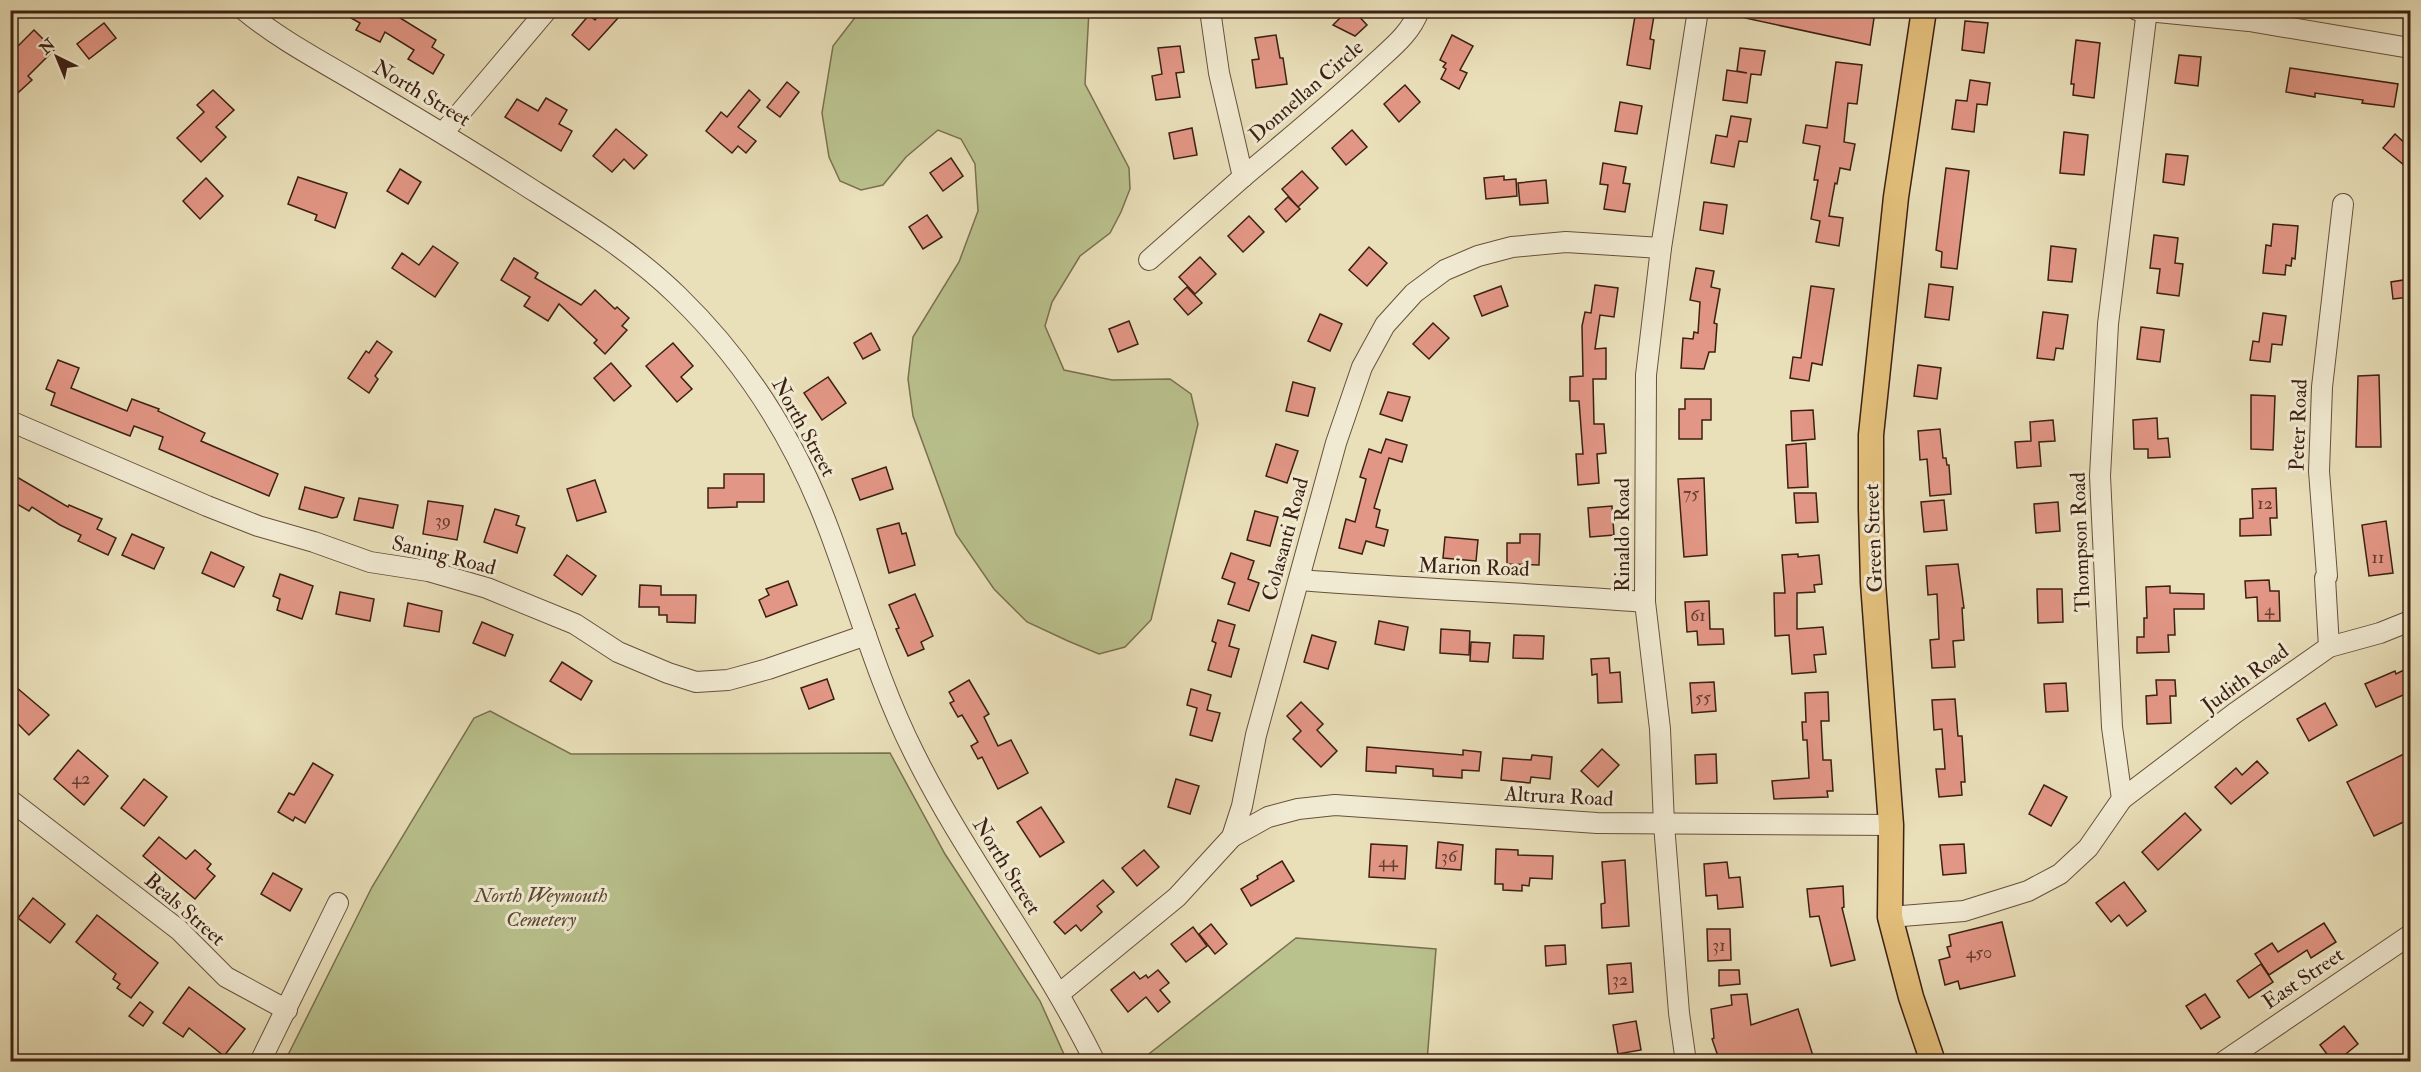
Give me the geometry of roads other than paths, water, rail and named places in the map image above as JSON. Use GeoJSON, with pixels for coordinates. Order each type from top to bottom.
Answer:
{"type":"FeatureCollection","features":[{"type":"Feature","properties":{"kind":"main road","name":"Green Street"},"geometry":{"type":"LineString","coordinates":[[1924,10],[1896,197],[1871,435],[1874,583],[1891,825],[1890,917],[1911,998],[1933,1062]]}},
{"type":"Feature","properties":{"kind":"street"},"geometry":{"type":"LineString","coordinates":[[442,133],[547,10]]}},
{"type":"Feature","properties":{"kind":"street","name":"Donnellan Circle"},"geometry":{"type":"LineString","coordinates":[[1210,10],[1219,73],[1243,177]]}},
{"type":"Feature","properties":{"kind":"street","name":"Donnellan Circle"},"geometry":{"type":"LineString","coordinates":[[1149,260],[1352,85],[1404,36],[1416,19],[1419,10]]}},
{"type":"Feature","properties":{"kind":"street","name":"Rinaldo Road"},"geometry":{"type":"LineString","coordinates":[[1686,1062],[1664,824],[1660,729],[1645,602],[1646,375],[1661,248],[1698,10]]}},
{"type":"Feature","properties":{"kind":"street"},"geometry":{"type":"LineString","coordinates":[[2143,11],[2249,21],[2410,48]]}},
{"type":"Feature","properties":{"kind":"street","name":"Thompson Road"},"geometry":{"type":"LineString","coordinates":[[2122,799],[2112,727],[2100,477],[2108,324],[2143,11]]}},
{"type":"Feature","properties":{"kind":"street","name":"North Street"},"geometry":{"type":"LineString","coordinates":[[242,12],[442,133],[605,236],[635,258],[677,295],[712,331],[764,400],[809,482],[829,529],[903,731],[933,791],[1059,994],[1095,1062]]}},
{"type":"Feature","properties":{"kind":"street","name":"Peter Road"},"geometry":{"type":"LineString","coordinates":[[2329,647],[2325,578],[2327,576],[2319,471],[2322,387],[2343,204]]}},
{"type":"Feature","properties":{"kind":"street","name":"Colasanti Road"},"geometry":{"type":"LineString","coordinates":[[1059,994],[1177,897],[1232,837],[1242,806],[1256,735],[1336,443],[1362,367],[1384,325],[1414,293],[1445,270],[1478,256],[1512,247],[1566,242],[1661,248]]}},
{"type":"Feature","properties":{"kind":"street","name":"Saning Road"},"geometry":{"type":"LineString","coordinates":[[10,421],[258,526],[314,542],[370,562],[428,571],[488,588],[575,624],[618,652],[696,682],[728,680],[768,669],[866,635]]}},
{"type":"Feature","properties":{"kind":"street","name":"Marion Road"},"geometry":{"type":"LineString","coordinates":[[1300,580],[1430,590],[1533,593],[1645,602]]}},
{"type":"Feature","properties":{"kind":"street","name":"Judith Road"},"geometry":{"type":"LineString","coordinates":[[2122,799],[2235,713],[2329,647],[2380,633],[2410,621]]}},
{"type":"Feature","properties":{"kind":"street"},"geometry":{"type":"LineString","coordinates":[[1890,917],[1964,910],[2028,891],[2060,874],[2088,848],[2122,799]]}},
{"type":"Feature","properties":{"kind":"street","name":"Beals Street"},"geometry":{"type":"LineString","coordinates":[[10,800],[179,930],[225,977],[287,1010]]}},
{"type":"Feature","properties":{"kind":"street","name":"Altrura Road"},"geometry":{"type":"LineString","coordinates":[[1232,837],[1268,817],[1298,809],[1335,805],[1597,823],[1891,825]]}},
{"type":"Feature","properties":{"kind":"street"},"geometry":{"type":"LineString","coordinates":[[260,1062],[338,903]]}},
{"type":"Feature","properties":{"kind":"street","name":"East Street"},"geometry":{"type":"LineString","coordinates":[[2223,1062],[2410,935]]}},
{"type":"Feature","properties":{"kind":"park label","name":"North Weymouth Cemetery"},"geometry":{"type":"Point","coordinates":[541,907]}}]}
